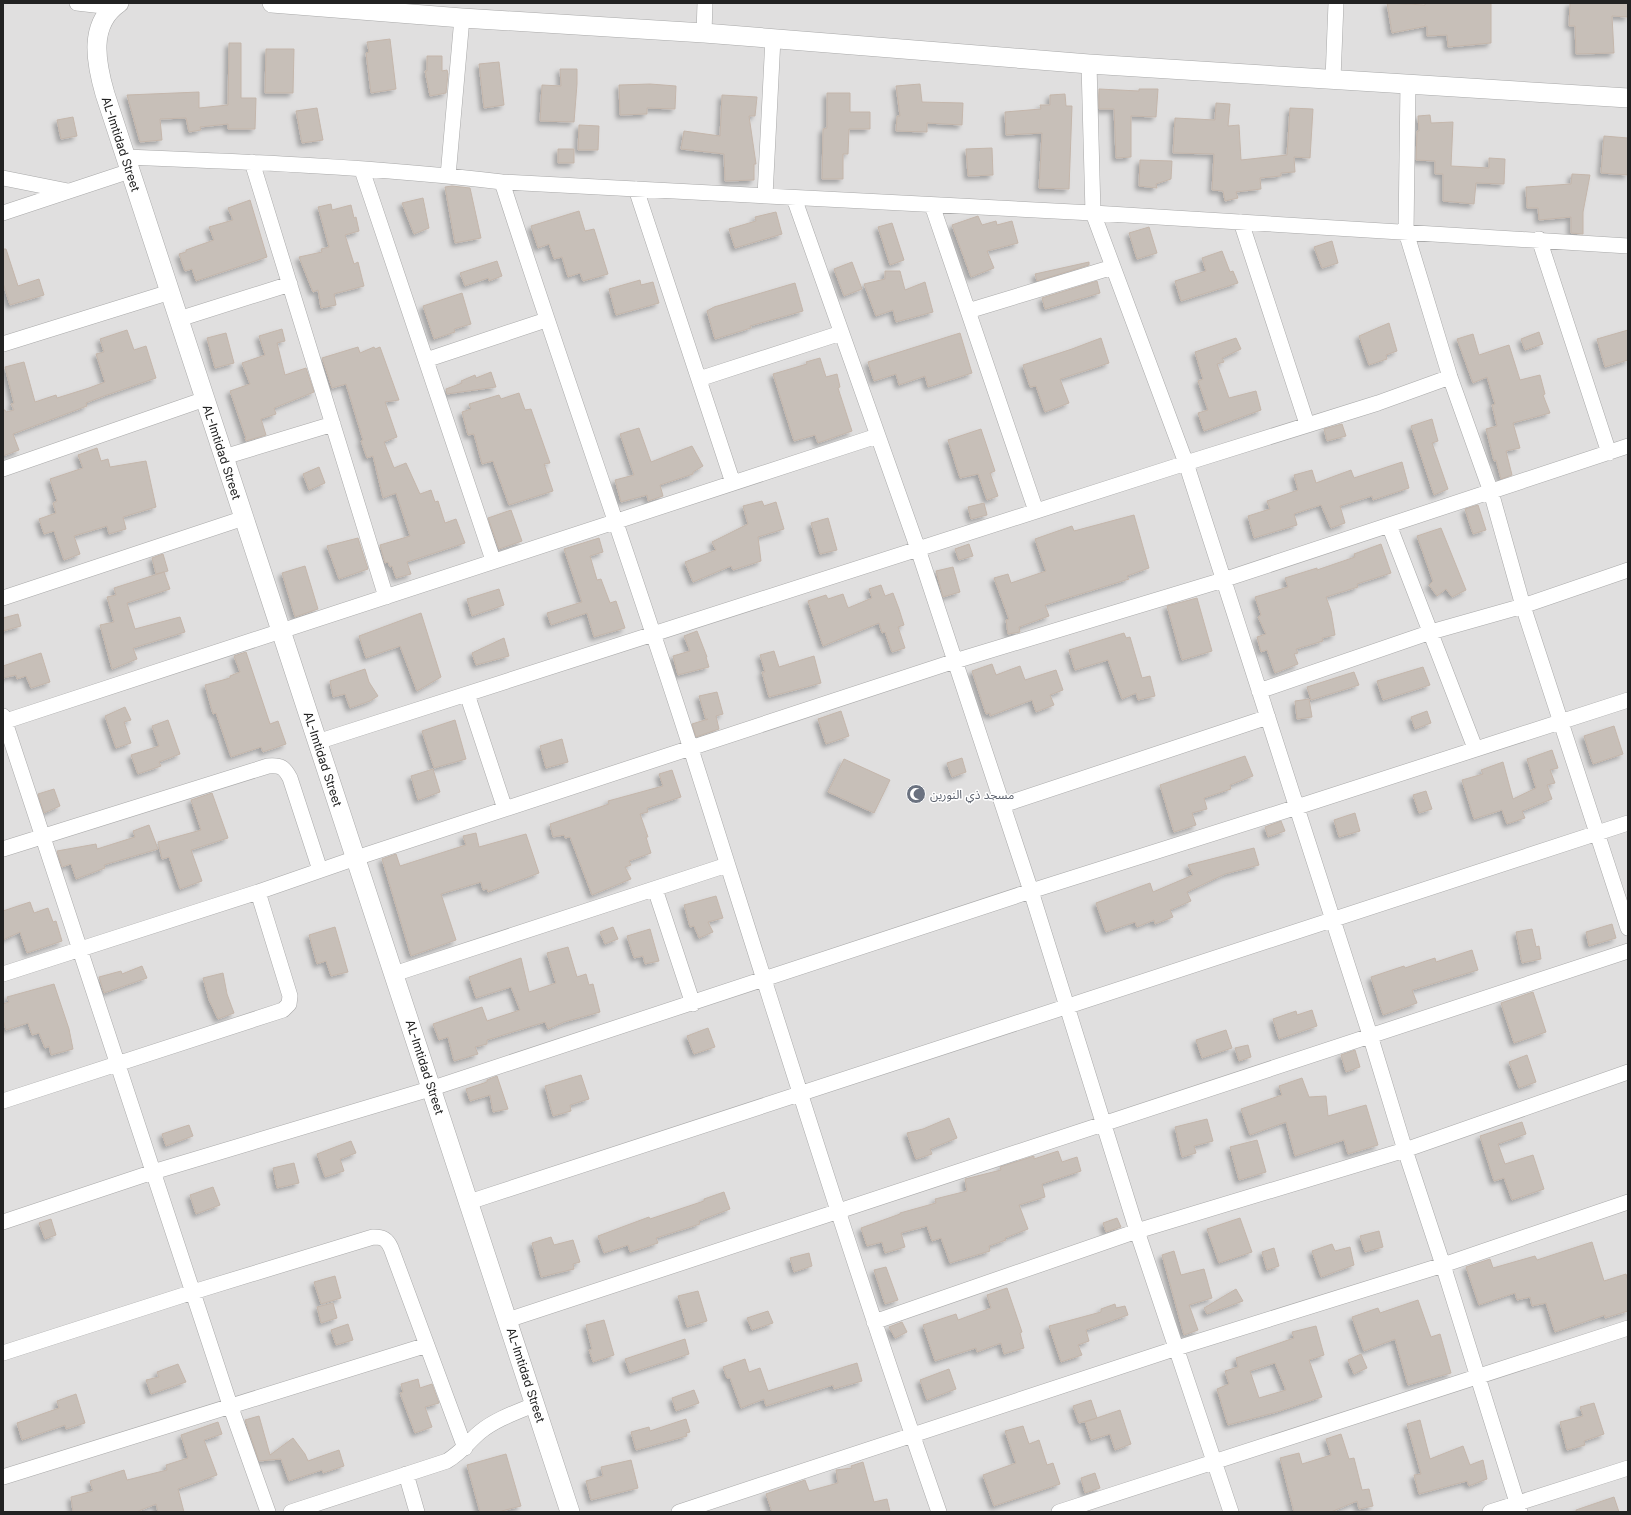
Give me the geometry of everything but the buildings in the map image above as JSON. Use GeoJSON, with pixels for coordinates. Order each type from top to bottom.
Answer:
{"type":"FeatureCollection","features":[{"type":"Feature","properties":{"kind":"street"},"geometry":{"type":"LineString","coordinates":[[76,3],[115,5]]}},
{"type":"Feature","properties":{"kind":"street"},"geometry":{"type":"LineString","coordinates":[[272,3],[389,8],[462,18],[773,38],[1089,64],[1628,98]]}},
{"type":"Feature","properties":{"kind":"street"},"geometry":{"type":"LineString","coordinates":[[704,33],[705,3]]}},
{"type":"Feature","properties":{"kind":"street"},"geometry":{"type":"LineString","coordinates":[[1333,79],[1336,3]]}},
{"type":"Feature","properties":{"kind":"street","name":"AL-Imtidad Street"},"geometry":{"type":"LineString","coordinates":[[115,5],[102,21],[96,41],[97,67],[280,632],[432,1088],[570,1512]]}},
{"type":"Feature","properties":{"kind":"street"},"geometry":{"type":"LineString","coordinates":[[448,176],[462,18]]}},
{"type":"Feature","properties":{"kind":"street"},"geometry":{"type":"LineString","coordinates":[[765,196],[773,38]]}},
{"type":"Feature","properties":{"kind":"street"},"geometry":{"type":"LineString","coordinates":[[1089,64],[1093,213],[1186,463],[1370,1035],[1518,1508]]}},
{"type":"Feature","properties":{"kind":"street"},"geometry":{"type":"LineString","coordinates":[[1408,83],[1406,232],[1450,377],[1491,492],[1523,606],[1628,928]]}},
{"type":"Feature","properties":{"kind":"street"},"geometry":{"type":"LineString","coordinates":[[252,162],[386,597]]}},
{"type":"Feature","properties":{"kind":"street"},"geometry":{"type":"LineString","coordinates":[[3,214],[69,192],[128,164],[252,162],[448,176],[502,182],[1093,213],[1539,239],[1628,246]]}},
{"type":"Feature","properties":{"kind":"street"},"geometry":{"type":"LineString","coordinates":[[362,170],[493,560]]}},
{"type":"Feature","properties":{"kind":"street"},"geometry":{"type":"LineString","coordinates":[[3,178],[69,192]]}},
{"type":"Feature","properties":{"kind":"street"},"geometry":{"type":"LineString","coordinates":[[502,182],[546,320],[690,748],[837,1210],[939,1512]]}},
{"type":"Feature","properties":{"kind":"street"},"geometry":{"type":"LineString","coordinates":[[636,189],[733,483]]}},
{"type":"Feature","properties":{"kind":"street"},"geometry":{"type":"LineString","coordinates":[[794,198],[918,549],[1031,891],[1137,1231],[1231,1512]]}},
{"type":"Feature","properties":{"kind":"street"},"geometry":{"type":"LineString","coordinates":[[932,205],[1036,511]]}},
{"type":"Feature","properties":{"kind":"street"},"geometry":{"type":"LineString","coordinates":[[1241,222],[1307,424]]}},
{"type":"Feature","properties":{"kind":"street"},"geometry":{"type":"LineString","coordinates":[[1539,239],[1609,453]]}},
{"type":"Feature","properties":{"kind":"street"},"geometry":{"type":"LineString","coordinates":[[968,311],[1113,267]]}},
{"type":"Feature","properties":{"kind":"street"},"geometry":{"type":"LineString","coordinates":[[179,319],[290,284]]}},
{"type":"Feature","properties":{"kind":"street"},"geometry":{"type":"LineString","coordinates":[[3,344],[170,292]]}},
{"type":"Feature","properties":{"kind":"street"},"geometry":{"type":"LineString","coordinates":[[426,360],[546,320]]}},
{"type":"Feature","properties":{"kind":"street"},"geometry":{"type":"LineString","coordinates":[[698,379],[841,333]]}},
{"type":"Feature","properties":{"kind":"street"},"geometry":{"type":"LineString","coordinates":[[317,742],[1307,424],[1378,403],[1450,377]]}},
{"type":"Feature","properties":{"kind":"street"},"geometry":{"type":"LineString","coordinates":[[3,468],[205,399]]}},
{"type":"Feature","properties":{"kind":"street"},"geometry":{"type":"LineString","coordinates":[[224,457],[332,424]]}},
{"type":"Feature","properties":{"kind":"street"},"geometry":{"type":"LineString","coordinates":[[268,1512],[230,1405],[119,1064],[4,720],[280,632],[493,560],[615,522],[877,436]]}},
{"type":"Feature","properties":{"kind":"street"},"geometry":{"type":"LineString","coordinates":[[3,974],[79,948],[258,892],[356,858],[955,661],[1223,580],[1628,446]]}},
{"type":"Feature","properties":{"kind":"street"},"geometry":{"type":"LineString","coordinates":[[3,598],[244,518]]}},
{"type":"Feature","properties":{"kind":"street"},"geometry":{"type":"LineString","coordinates":[[1390,525],[1474,748]]}},
{"type":"Feature","properties":{"kind":"street"},"geometry":{"type":"LineString","coordinates":[[1259,691],[1431,632],[1523,606],[1628,570]]}},
{"type":"Feature","properties":{"kind":"street"},"geometry":{"type":"LineString","coordinates":[[467,694],[505,809]]}},
{"type":"Feature","properties":{"kind":"street"},"geometry":{"type":"LineString","coordinates":[[3,1222],[153,1172],[432,1088],[693,1004],[1031,891],[1297,807],[1474,748],[1628,700]]}},
{"type":"Feature","properties":{"kind":"street"},"geometry":{"type":"LineString","coordinates":[[1003,805],[1268,717]]}},
{"type":"Feature","properties":{"kind":"street"},"geometry":{"type":"LineString","coordinates":[[3,849],[268,766],[279,765],[284,769],[290,778],[320,870]]}},
{"type":"Feature","properties":{"kind":"street"},"geometry":{"type":"LineString","coordinates":[[469,1202],[1628,823]]}},
{"type":"Feature","properties":{"kind":"street"},"geometry":{"type":"LineString","coordinates":[[394,974],[727,865]]}},
{"type":"Feature","properties":{"kind":"street"},"geometry":{"type":"LineString","coordinates":[[654,889],[693,1004]]}},
{"type":"Feature","properties":{"kind":"street"},"geometry":{"type":"LineString","coordinates":[[3,1101],[283,1010],[289,1004],[290,996],[258,892]]}},
{"type":"Feature","properties":{"kind":"street"},"geometry":{"type":"LineString","coordinates":[[508,1320],[837,1210],[1628,951]]}},
{"type":"Feature","properties":{"kind":"street"},"geometry":{"type":"LineString","coordinates":[[874,1322],[1137,1231],[1405,1150],[1628,1072]]}},
{"type":"Feature","properties":{"kind":"street"},"geometry":{"type":"LineString","coordinates":[[679,1512],[1177,1348],[1443,1265],[1628,1202]]}},
{"type":"Feature","properties":{"kind":"street"},"geometry":{"type":"LineString","coordinates":[[3,1353],[193,1292],[373,1237],[382,1237],[388,1241],[391,1248],[465,1448]]}},
{"type":"Feature","properties":{"kind":"street"},"geometry":{"type":"LineString","coordinates":[[1059,1512],[1628,1328]]}},
{"type":"Feature","properties":{"kind":"street"},"geometry":{"type":"LineString","coordinates":[[3,1477],[230,1405],[427,1345]]}},
{"type":"Feature","properties":{"kind":"street"},"geometry":{"type":"LineString","coordinates":[[291,1512],[447,1460],[465,1448],[478,1433],[493,1422],[536,1404]]}},
{"type":"Feature","properties":{"kind":"street"},"geometry":{"type":"LineString","coordinates":[[1490,1512],[1518,1508],[1628,1468]]}},
{"type":"Feature","properties":{"kind":"street"},"geometry":{"type":"LineString","coordinates":[[406,1474],[417,1512]]}},
{"type":"Feature","properties":{"kind":"shaded area"},"geometry":{"type":"Polygon","coordinates":[[[3,3],[1628,3],[1628,1512],[3,1512],[3,3]]]}},
{"type":"Feature","properties":{"kind":"place","name":"مسجد ذي النورين"},"geometry":{"type":"Point","coordinates":[916,794]}}]}
